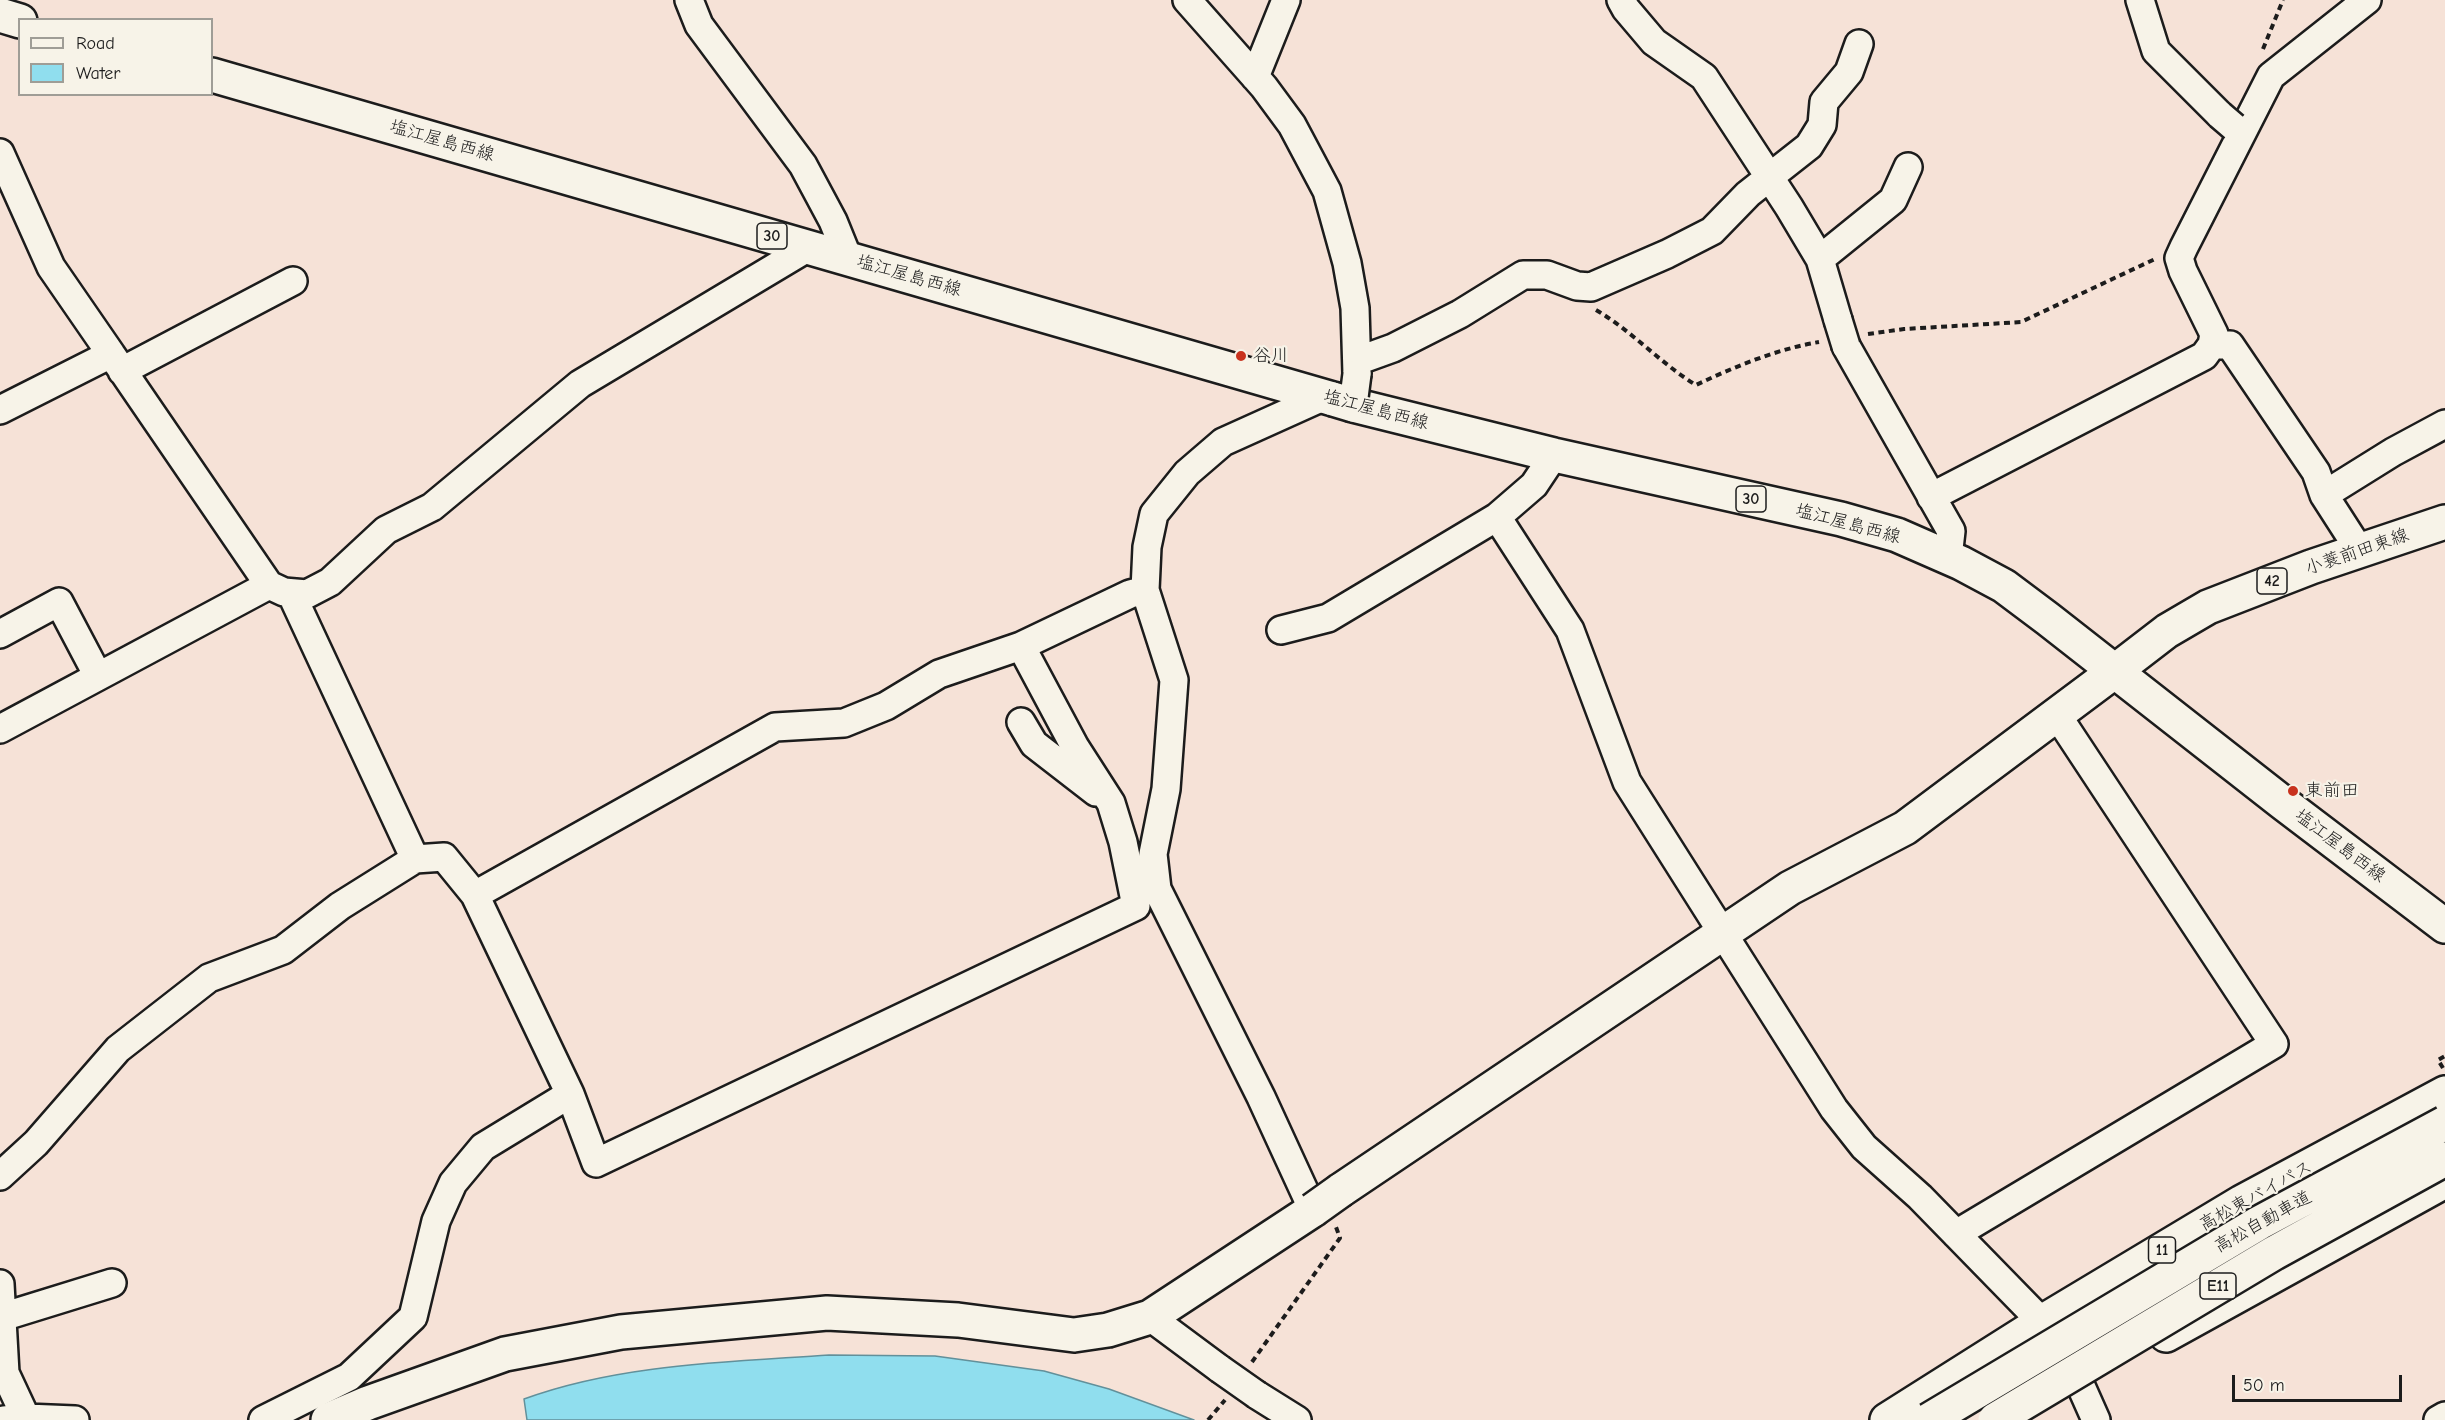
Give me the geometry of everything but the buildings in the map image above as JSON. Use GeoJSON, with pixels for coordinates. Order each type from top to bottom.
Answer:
{"type":"FeatureCollection","features":[{"type":"Feature","properties":{"kind":"main road"},"geometry":{"type":"LineString","coordinates":[[0,15],[18,20]]}},
{"type":"Feature","properties":{"kind":"main road","name":"塩江屋島西線"},"geometry":{"type":"LineString","coordinates":[[213,75],[848,258],[1345,387],[1554,455],[1841,519],[1897,535],[2004,586],[2445,926]]}},
{"type":"Feature","properties":{"kind":"main road","name":"小蓑前田東線"},"geometry":{"type":"LineString","coordinates":[[328,1420],[505,1353],[621,1332],[827,1313],[958,1320],[1074,1335],[1108,1330],[1150,1317],[1790,888],[1905,828],[2167,631],[2208,607],[2250,590],[2445,522]]}},
{"type":"Feature","properties":{"kind":"main road","name":"高松東バイパス"},"geometry":{"type":"LineString","coordinates":[[1887,1420],[2042,1322],[2242,1202],[2445,1094]]}},
{"type":"Feature","properties":{"kind":"main road","name":"高松自動車道"},"geometry":{"type":"LineString","coordinates":[[1929,1420],[2259,1223],[2445,1123]]}},
{"type":"Feature","properties":{"kind":"main road","name":"高松自動車道"},"geometry":{"type":"LineString","coordinates":[[1995,1420],[2274,1253],[2445,1159]]}},
{"type":"Feature","properties":{"kind":"main road"},"geometry":{"type":"LineString","coordinates":[[2021,1420],[2080,1384],[2445,1181]]}},
{"type":"Feature","properties":{"kind":"street"},"geometry":{"type":"LineString","coordinates":[[689,0],[699,25],[803,165],[833,221],[848,258]]}},
{"type":"Feature","properties":{"kind":"street"},"geometry":{"type":"LineString","coordinates":[[1187,0],[1255,77],[1292,125],[1327,191],[1347,263],[1355,308],[1345,387]]}},
{"type":"Feature","properties":{"kind":"street"},"geometry":{"type":"LineString","coordinates":[[1255,77],[1286,0]]}},
{"type":"Feature","properties":{"kind":"street"},"geometry":{"type":"LineString","coordinates":[[1621,0],[1654,42],[1704,77],[1769,176],[1820,260],[1846,346],[1951,531],[1948,558]]}},
{"type":"Feature","properties":{"kind":"street"},"geometry":{"type":"LineString","coordinates":[[2140,0],[2156,51],[2232,125]]}},
{"type":"Feature","properties":{"kind":"street"},"geometry":{"type":"LineString","coordinates":[[1931,497],[2204,356],[2212,345],[2214,334],[2182,271],[2179,258],[2232,125],[2271,76],[2367,0]]}},
{"type":"Feature","properties":{"kind":"street"},"geometry":{"type":"LineString","coordinates":[[1157,889],[1153,854],[1166,789],[1174,680],[1145,590],[1147,547],[1154,514],[1188,473],[1223,442],[1345,387],[1393,348],[1460,314],[1523,275],[1547,275],[1577,286],[1591,287],[1667,254],[1712,231],[1769,176],[1809,146],[1822,125],[1824,102],[1849,72],[1859,44]]}},
{"type":"Feature","properties":{"kind":"street"},"geometry":{"type":"LineString","coordinates":[[0,153],[51,267],[116,362],[280,589],[415,859]]}},
{"type":"Feature","properties":{"kind":"street"},"geometry":{"type":"LineString","coordinates":[[1820,260],[1893,201],[1908,167]]}},
{"type":"Feature","properties":{"kind":"street"},"geometry":{"type":"LineString","coordinates":[[0,729],[98,676],[280,589],[307,594],[330,582],[386,530],[432,507],[580,384],[809,247]]}},
{"type":"Feature","properties":{"kind":"street"},"geometry":{"type":"LineString","coordinates":[[0,410],[116,362],[293,280]]}},
{"type":"Feature","properties":{"kind":"street"},"geometry":{"type":"LineString","coordinates":[[2212,345],[2230,345],[2316,472],[2324,495],[2361,551]]}},
{"type":"Feature","properties":{"kind":"street"},"geometry":{"type":"LineString","coordinates":[[2324,495],[2393,452],[2445,424]]}},
{"type":"Feature","properties":{"kind":"street"},"geometry":{"type":"LineString","coordinates":[[1281,630],[1328,618],[1497,517],[1534,485],[1554,455]]}},
{"type":"Feature","properties":{"kind":"street"},"geometry":{"type":"LineString","coordinates":[[1497,517],[1570,630],[1627,782],[1834,1109],[1863,1147],[1920,1197],[2042,1322],[2080,1384],[2096,1420]]}},
{"type":"Feature","properties":{"kind":"street"},"geometry":{"type":"LineString","coordinates":[[475,895],[775,727],[844,723],[886,706],[939,674],[1021,646],[1130,594],[1145,590]]}},
{"type":"Feature","properties":{"kind":"street"},"geometry":{"type":"LineString","coordinates":[[0,634],[59,602],[98,676]]}},
{"type":"Feature","properties":{"kind":"street"},"geometry":{"type":"LineString","coordinates":[[0,1176],[36,1143],[118,1049],[209,978],[283,950],[340,906],[415,859],[444,857],[475,895],[570,1094],[596,1163],[1136,906],[1123,842],[1111,803],[1075,747],[1021,646]]}},
{"type":"Feature","properties":{"kind":"street"},"geometry":{"type":"LineString","coordinates":[[1956,1234],[2274,1044],[2057,715]]}},
{"type":"Feature","properties":{"kind":"street"},"geometry":{"type":"LineString","coordinates":[[1021,723],[1034,744],[1126,816],[1137,849],[1261,1097],[1312,1210]]}},
{"type":"Feature","properties":{"kind":"street"},"geometry":{"type":"LineString","coordinates":[[263,1420],[348,1377],[413,1317],[436,1221],[453,1183],[483,1147],[570,1094]]}},
{"type":"Feature","properties":{"kind":"street"},"geometry":{"type":"LineString","coordinates":[[2,1317],[112,1283]]}},
{"type":"Feature","properties":{"kind":"street"},"geometry":{"type":"LineString","coordinates":[[0,1284],[5,1373],[15,1419],[75,1420]]}},
{"type":"Feature","properties":{"kind":"street"},"geometry":{"type":"LineString","coordinates":[[1150,1317],[1257,1395],[1298,1420]]}},
{"type":"Feature","properties":{"kind":"street"},"geometry":{"type":"LineString","coordinates":[[2438,1420],[2445,1416]]}},
{"type":"Feature","properties":{"kind":"path"},"geometry":{"type":"LineString","coordinates":[[2438,1060],[2445,1056]]}},
{"type":"Feature","properties":{"kind":"water"},"geometry":{"type":"Polygon","coordinates":[[[829,1355],[935,1356],[1044,1371],[1109,1389],[1194,1420],[527,1420],[524,1399],[598,1378],[675,1366],[829,1355]]]}},
{"type":"Feature","properties":{"kind":"place","name":"谷川"},"geometry":{"type":"Point","coordinates":[1241,356]}},
{"type":"Feature","properties":{"kind":"place","name":"東前田"},"geometry":{"type":"Point","coordinates":[2293,791]}}]}
